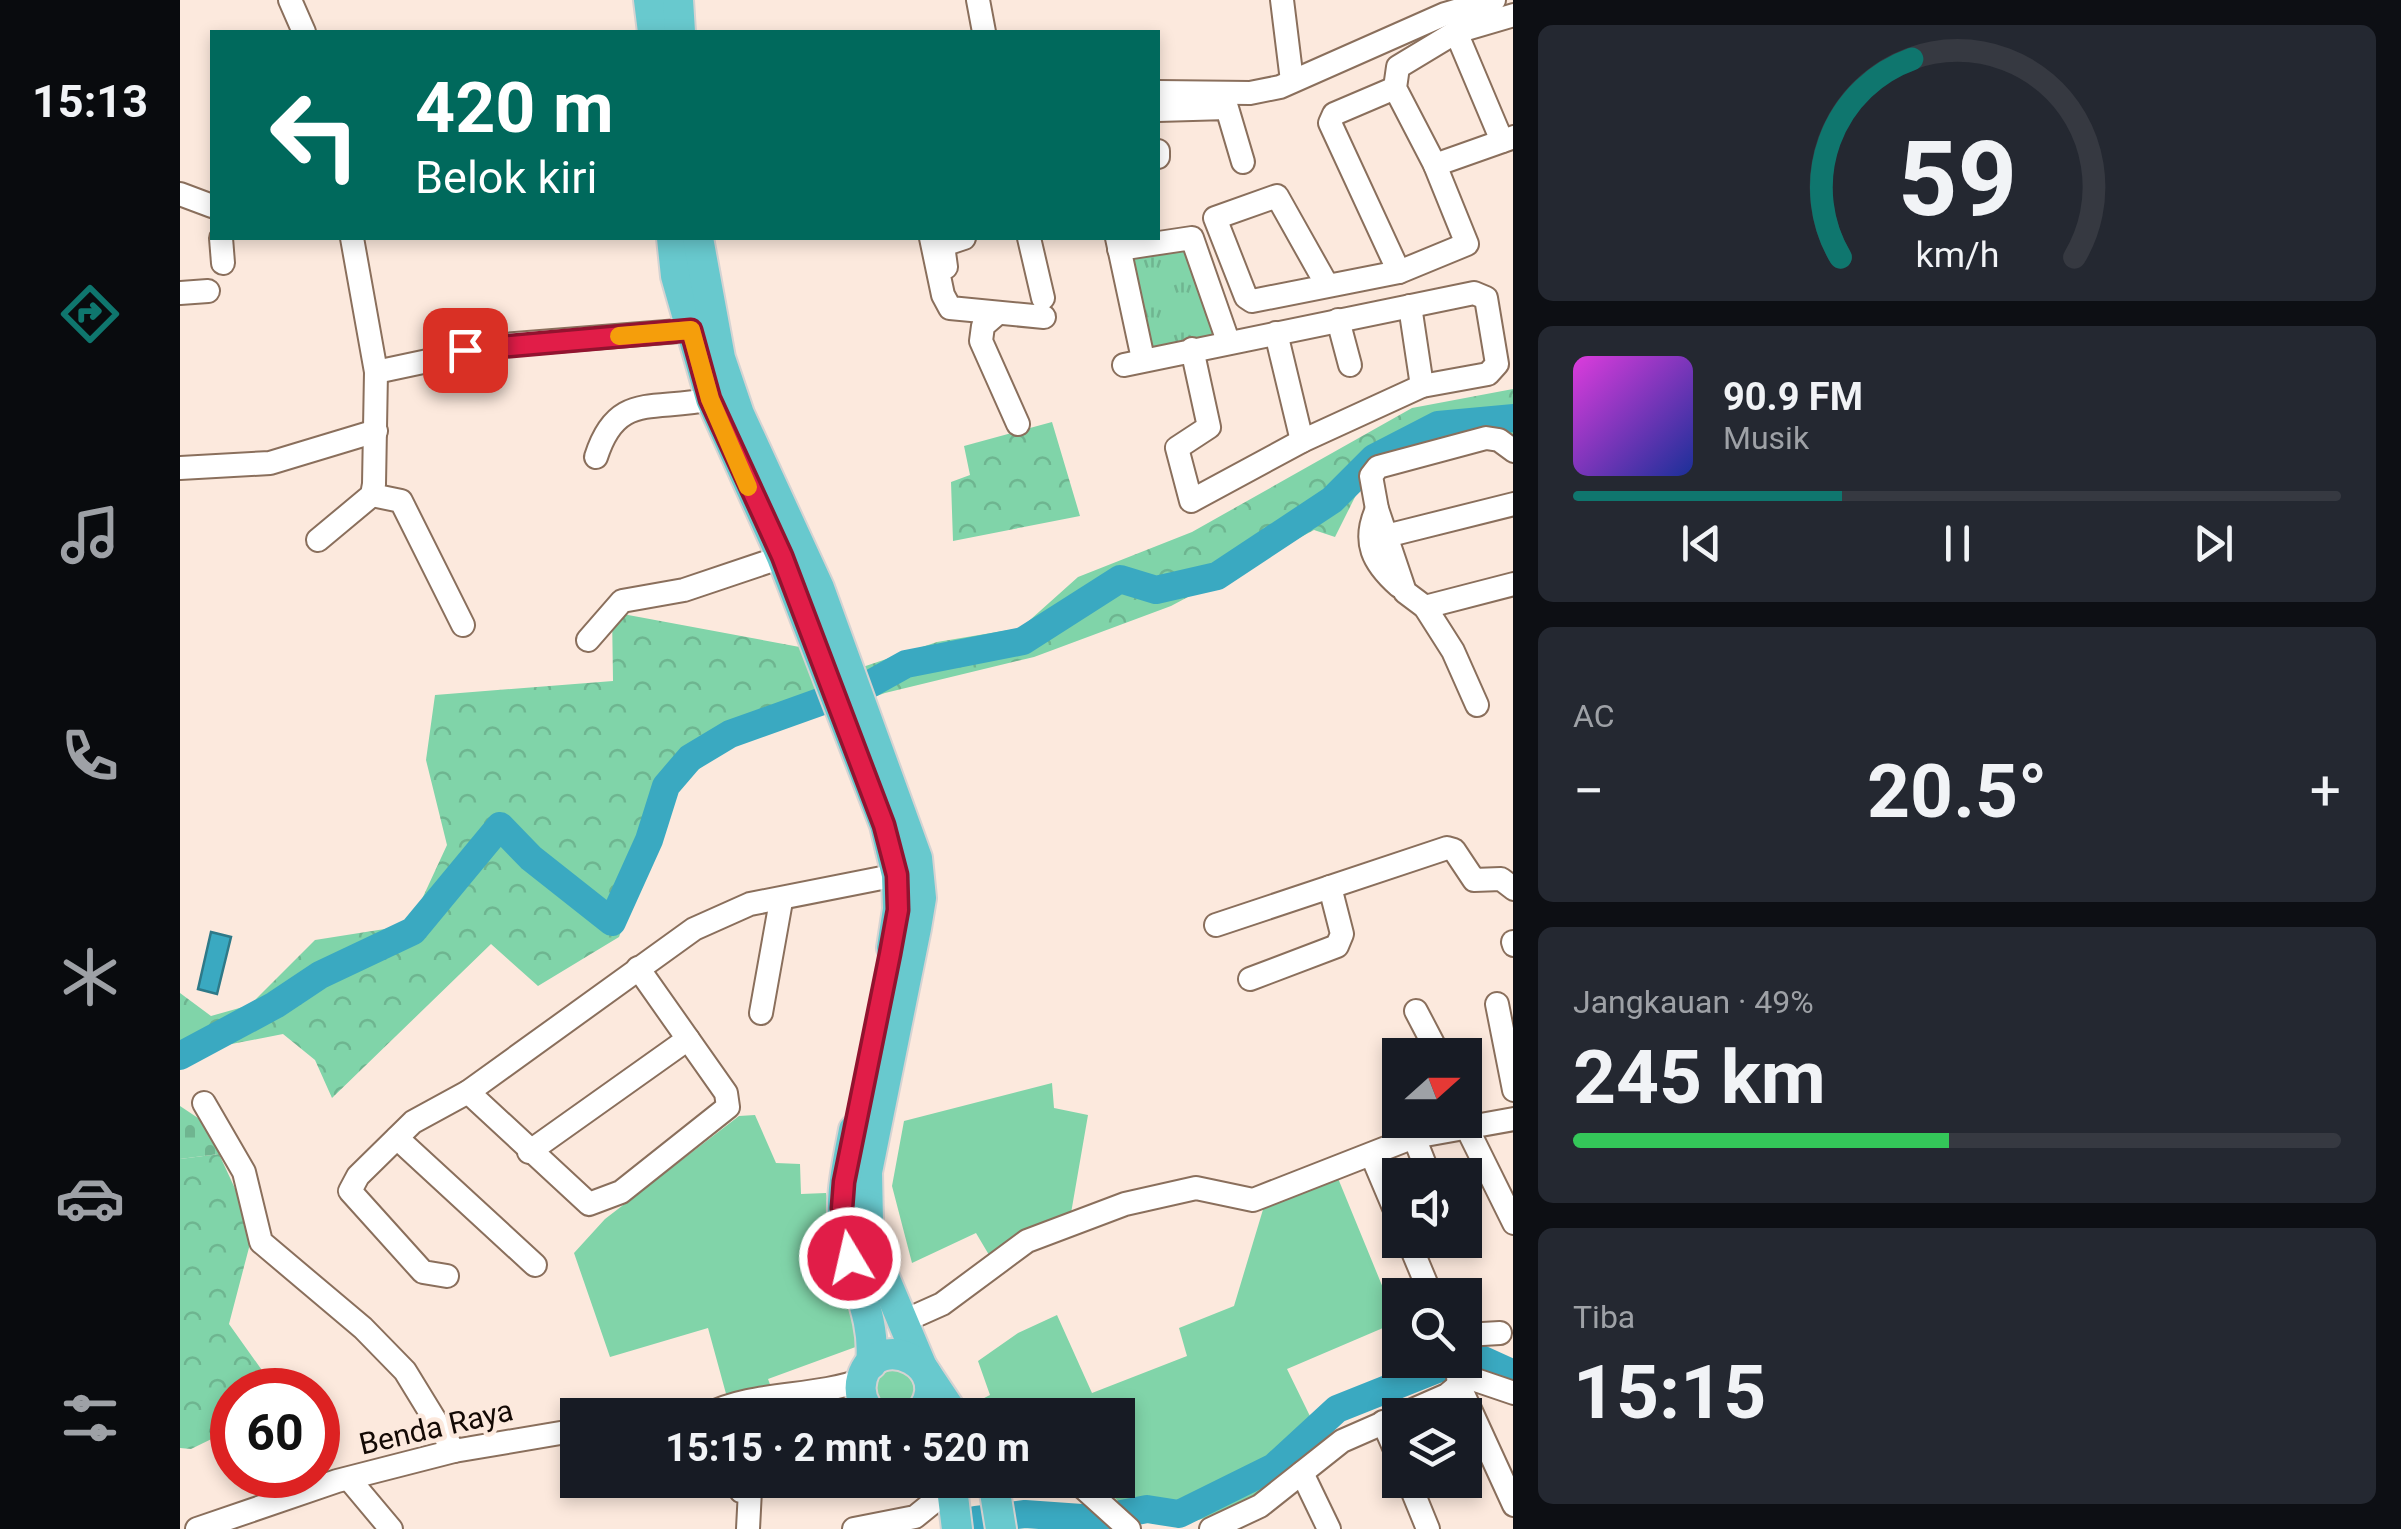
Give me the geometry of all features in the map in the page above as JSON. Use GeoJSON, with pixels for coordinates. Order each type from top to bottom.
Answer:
{"type":"FeatureCollection","features":[{"type":"Feature","properties":{"kind":"main road"},"geometry":{"type":"LineString","coordinates":[[650,0],[653,30]]}},
{"type":"Feature","properties":{"kind":"main road"},"geometry":{"type":"LineString","coordinates":[[678,0],[680,30]]}},
{"type":"Feature","properties":{"kind":"main road"},"geometry":{"type":"LineString","coordinates":[[672,240],[676,276],[710,399],[837,667]]}},
{"type":"Feature","properties":{"kind":"main road"},"geometry":{"type":"LineString","coordinates":[[698,240],[720,358],[739,414],[807,558],[897,875],[898,910],[842,1197],[845,1236],[869,1360],[862,1398]]}},
{"type":"Feature","properties":{"kind":"main road"},"geometry":{"type":"LineString","coordinates":[[855,717],[912,836],[919,871],[916,928],[867,1172],[868,1222],[876,1258],[925,1372],[943,1398]]}},
{"type":"Feature","properties":{"kind":"main road"},"geometry":{"type":"LineString","coordinates":[[869,1360],[904,1320]]}},
{"type":"Feature","properties":{"kind":"main road"},"geometry":{"type":"LineString","coordinates":[[869,1360],[896,1354],[925,1372],[929,1398]]}},
{"type":"Feature","properties":{"kind":"main road"},"geometry":{"type":"LineString","coordinates":[[1001,1498],[1001,1529]]}},
{"type":"Feature","properties":{"kind":"street"},"geometry":{"type":"LineString","coordinates":[[290,0],[303,30]]}},
{"type":"Feature","properties":{"kind":"street"},"geometry":{"type":"LineString","coordinates":[[978,0],[984,30]]}},
{"type":"Feature","properties":{"kind":"street"},"geometry":{"type":"LineString","coordinates":[[1282,0],[1292,81]]}},
{"type":"Feature","properties":{"kind":"street"},"geometry":{"type":"LineString","coordinates":[[1160,92],[1250,93],[1292,81],[1445,14],[1494,0]]}},
{"type":"Feature","properties":{"kind":"street"},"geometry":{"type":"LineString","coordinates":[[1327,285],[1278,196],[1215,218],[1248,300],[1399,272],[1469,241],[1395,88],[1400,64],[1456,32],[1513,15]]}},
{"type":"Feature","properties":{"kind":"street"},"geometry":{"type":"LineString","coordinates":[[1435,165],[1508,139],[1456,32]]}},
{"type":"Feature","properties":{"kind":"street"},"geometry":{"type":"LineString","coordinates":[[1395,88],[1330,118],[1399,272]]}},
{"type":"Feature","properties":{"kind":"street"},"geometry":{"type":"LineString","coordinates":[[1160,110],[1227,108],[1243,162]]}},
{"type":"Feature","properties":{"kind":"street"},"geometry":{"type":"LineString","coordinates":[[180,194],[210,205]]}},
{"type":"Feature","properties":{"kind":"street"},"geometry":{"type":"LineString","coordinates":[[1192,349],[1210,427],[1177,448],[1189,500],[1302,441],[1422,386],[1496,370],[1481,293],[1228,340],[1133,362],[1118,243],[1192,238],[1228,340]]}},
{"type":"Feature","properties":{"kind":"street"},"geometry":{"type":"LineString","coordinates":[[221,240],[223,262]]}},
{"type":"Feature","properties":{"kind":"street"},"geometry":{"type":"LineString","coordinates":[[352,240],[376,372],[370,432],[372,495]]}},
{"type":"Feature","properties":{"kind":"street"},"geometry":{"type":"LineString","coordinates":[[931,240],[947,305],[998,313],[1043,308],[1029,240]]}},
{"type":"Feature","properties":{"kind":"street"},"geometry":{"type":"LineString","coordinates":[[955,303],[942,245],[958,240]]}},
{"type":"Feature","properties":{"kind":"street"},"geometry":{"type":"LineString","coordinates":[[180,293],[208,291]]}},
{"type":"Feature","properties":{"kind":"street"},"geometry":{"type":"LineString","coordinates":[[1410,306],[1422,386]]}},
{"type":"Feature","properties":{"kind":"street"},"geometry":{"type":"LineString","coordinates":[[998,313],[983,326],[981,340],[1018,424]]}},
{"type":"Feature","properties":{"kind":"street"},"geometry":{"type":"LineString","coordinates":[[1338,320],[1350,364]]}},
{"type":"Feature","properties":{"kind":"street"},"geometry":{"type":"LineString","coordinates":[[376,372],[427,358],[504,345],[691,330]]}},
{"type":"Feature","properties":{"kind":"street"},"geometry":{"type":"LineString","coordinates":[[1276,332],[1302,441]]}},
{"type":"Feature","properties":{"kind":"street"},"geometry":{"type":"LineString","coordinates":[[596,457],[608,423],[620,412],[710,399]]}},
{"type":"Feature","properties":{"kind":"street"},"geometry":{"type":"LineString","coordinates":[[180,468],[270,463],[370,432]]}},
{"type":"Feature","properties":{"kind":"street"},"geometry":{"type":"LineString","coordinates":[[350,512],[370,432]]}},
{"type":"Feature","properties":{"kind":"street"},"geometry":{"type":"LineString","coordinates":[[1405,592],[1377,509],[1372,476],[1378,467],[1486,438],[1499,440],[1513,450]]}},
{"type":"Feature","properties":{"kind":"street"},"geometry":{"type":"LineString","coordinates":[[318,540],[372,495],[401,501],[463,625]]}},
{"type":"Feature","properties":{"kind":"street"},"geometry":{"type":"LineString","coordinates":[[1386,536],[1513,504]]}},
{"type":"Feature","properties":{"kind":"street"},"geometry":{"type":"LineString","coordinates":[[1377,509],[1368,540],[1384,574],[1425,607],[1453,651],[1477,705]]}},
{"type":"Feature","properties":{"kind":"street"},"geometry":{"type":"LineString","coordinates":[[588,640],[622,601],[684,590],[782,556]]}},
{"type":"Feature","properties":{"kind":"street"},"geometry":{"type":"LineString","coordinates":[[1425,607],[1513,584]]}},
{"type":"Feature","properties":{"kind":"street"},"geometry":{"type":"LineString","coordinates":[[1216,925],[1447,848],[1459,856],[1474,880],[1501,879],[1513,888]]}},
{"type":"Feature","properties":{"kind":"street"},"geometry":{"type":"LineString","coordinates":[[447,1276],[423,1272],[350,1192],[358,1176],[397,1138],[720,915],[750,904],[781,901],[897,875]]}},
{"type":"Feature","properties":{"kind":"street"},"geometry":{"type":"LineString","coordinates":[[1250,979],[1337,946],[1342,934],[1330,888]]}},
{"type":"Feature","properties":{"kind":"street"},"geometry":{"type":"LineString","coordinates":[[760,1013],[781,901]]}},
{"type":"Feature","properties":{"kind":"street"},"geometry":{"type":"LineString","coordinates":[[468,1092],[589,1204],[621,1192],[728,1107],[726,1093],[638,968]]}},
{"type":"Feature","properties":{"kind":"street"},"geometry":{"type":"LineString","coordinates":[[1497,1004],[1513,1085]]}},
{"type":"Feature","properties":{"kind":"street"},"geometry":{"type":"LineString","coordinates":[[1416,1012],[1430,1038]]}},
{"type":"Feature","properties":{"kind":"street"},"geometry":{"type":"LineString","coordinates":[[529,1152],[688,1039]]}},
{"type":"Feature","properties":{"kind":"street"},"geometry":{"type":"LineString","coordinates":[[204,1104],[244,1172],[261,1242],[363,1328],[405,1371],[454,1451]]}},
{"type":"Feature","properties":{"kind":"street"},"geometry":{"type":"LineString","coordinates":[[1482,1122],[1513,1119]]}},
{"type":"Feature","properties":{"kind":"street"},"geometry":{"type":"LineString","coordinates":[[397,1138],[535,1265]]}},
{"type":"Feature","properties":{"kind":"street"},"geometry":{"type":"LineString","coordinates":[[904,1320],[942,1304],[1027,1241],[1124,1204],[1196,1188],[1253,1200],[1411,1138]]}},
{"type":"Feature","properties":{"kind":"street"},"geometry":{"type":"LineString","coordinates":[[1472,1138],[1512,1215]]}},
{"type":"Feature","properties":{"kind":"street"},"geometry":{"type":"LineString","coordinates":[[1375,1164],[1382,1180]]}},
{"type":"Feature","properties":{"kind":"street"},"geometry":{"type":"LineString","coordinates":[[1482,1333],[1500,1332]]}},
{"type":"Feature","properties":{"kind":"street"},"geometry":{"type":"LineString","coordinates":[[787,1398],[818,1394],[869,1360]]}},
{"type":"Feature","properties":{"kind":"street"},"geometry":{"type":"LineString","coordinates":[[1441,1398],[1448,1395],[1456,1378]]}},
{"type":"Feature","properties":{"kind":"street"},"geometry":{"type":"LineString","coordinates":[[1461,1378],[1513,1503]]}},
{"type":"Feature","properties":{"kind":"street"},"geometry":{"type":"LineString","coordinates":[[1473,1378],[1513,1393]]}},
{"type":"Feature","properties":{"kind":"street"},"geometry":{"type":"LineString","coordinates":[[1211,1529],[1241,1523],[1342,1441],[1382,1423]]}},
{"type":"Feature","properties":{"kind":"street","name":"Benda Raya"},"geometry":{"type":"LineString","coordinates":[[197,1529],[254,1506],[454,1451],[560,1433]]}},
{"type":"Feature","properties":{"kind":"street"},"geometry":{"type":"LineString","coordinates":[[1302,1473],[1330,1529]]}},
{"type":"Feature","properties":{"kind":"street"},"geometry":{"type":"LineString","coordinates":[[349,1479],[391,1529]]}},
{"type":"Feature","properties":{"kind":"street"},"geometry":{"type":"LineString","coordinates":[[748,1529],[750,1498]]}},
{"type":"Feature","properties":{"kind":"street"},"geometry":{"type":"LineString","coordinates":[[1096,1498],[1128,1528]]}},
{"type":"Feature","properties":{"kind":"street"},"geometry":{"type":"LineString","coordinates":[[1415,1498],[1428,1529]]}},
{"type":"Feature","properties":{"kind":"street"},"geometry":{"type":"LineString","coordinates":[[854,1529],[915,1517],[954,1503]]}},
{"type":"Feature","properties":{"kind":"green space"},"geometry":{"type":"Polygon","coordinates":[[[1188,236],[1228,341],[1138,360],[1119,249],[1188,236]]]}},
{"type":"Feature","properties":{"kind":"green space"},"geometry":{"type":"Polygon","coordinates":[[[1513,389],[1513,436],[1508,431],[1408,455],[1359,489],[1335,537],[1314,530],[1171,606],[1034,657],[885,693],[723,750],[685,780],[665,813],[619,937],[538,986],[491,944],[332,1098],[315,1060],[283,1034],[180,1054],[180,993],[211,1016],[250,1005],[315,940],[410,925],[447,845],[426,760],[435,695],[613,681],[612,612],[805,648],[818,682],[937,642],[1021,628],[1078,577],[1192,532],[1412,408],[1513,389]]]}},
{"type":"Feature","properties":{"kind":"green space"},"geometry":{"type":"Polygon","coordinates":[[[1052,422],[1080,516],[953,541],[951,482],[970,475],[964,446],[1052,422]]]}},
{"type":"Feature","properties":{"kind":"green space"},"geometry":{"type":"Polygon","coordinates":[[[1052,1083],[1054,1108],[1088,1115],[1070,1219],[992,1260],[976,1233],[912,1263],[892,1186],[904,1121],[1052,1083]]]}},
{"type":"Feature","properties":{"kind":"green space"},"geometry":{"type":"Polygon","coordinates":[[[180,1106],[210,1126],[219,1154],[180,1159],[180,1106]]]}},
{"type":"Feature","properties":{"kind":"green space"},"geometry":{"type":"Polygon","coordinates":[[[755,1115],[776,1163],[800,1164],[801,1194],[826,1193],[843,1285],[861,1345],[768,1379],[774,1395],[751,1398],[727,1398],[708,1328],[610,1357],[574,1253],[605,1219],[739,1116],[755,1115]]]}},
{"type":"Feature","properties":{"kind":"green space"},"geometry":{"type":"Polygon","coordinates":[[[219,1154],[238,1195],[251,1240],[229,1324],[260,1368],[210,1368],[210,1440],[191,1449],[180,1448],[180,1159],[219,1154]]]}},
{"type":"Feature","properties":{"kind":"green space"},"geometry":{"type":"Polygon","coordinates":[[[1335,1171],[1382,1285],[1382,1328],[1287,1369],[1327,1451],[1287,1494],[1181,1525],[1127,1509],[1115,1498],[1135,1498],[1135,1398],[984,1398],[990,1395],[978,1361],[1018,1333],[1057,1315],[1092,1393],[1187,1356],[1179,1328],[1234,1306],[1268,1193],[1335,1171]]]}},
{"type":"Feature","properties":{"kind":"green space"},"geometry":{"type":"Polygon","coordinates":[[[887,1372],[903,1372],[913,1382],[913,1398],[877,1398],[877,1382],[887,1372]]]}},
{"type":"Feature","properties":{"kind":"water"},"geometry":{"type":"Polygon","coordinates":[[[211,932],[231,937],[217,994],[198,989],[211,932]]]}},
{"type":"Feature","properties":{"kind":"waterway"},"geometry":{"type":"LineString","coordinates":[[180,1056],[275,1005],[320,975],[413,931],[500,826],[531,858],[612,922],[649,840],[666,786],[690,758],[730,734],[870,684],[906,664],[1023,641],[1120,579],[1156,590],[1217,576],[1332,500],[1374,458],[1438,425],[1513,418]]}},
{"type":"Feature","properties":{"kind":"waterway"},"geometry":{"type":"LineString","coordinates":[[1482,1360],[1513,1374]]}},
{"type":"Feature","properties":{"kind":"waterway"},"geometry":{"type":"LineString","coordinates":[[976,1520],[1025,1514],[1096,1519],[1147,1509],[1179,1514],[1274,1467],[1337,1409],[1415,1378]]}},
{"type":"Feature","properties":{"kind":"waterway"},"geometry":{"type":"LineString","coordinates":[[976,1520],[976,1529]]}},
{"type":"Feature","properties":{"kind":"slow traffic"},"geometry":{"type":"LineString","coordinates":[[619,336],[691,330],[710,399],[748,487]]}},
{"type":"Feature","properties":{"kind":"route"},"geometry":{"type":"LineString","coordinates":[[465,350],[691,330],[710,399],[782,556],[884,825],[897,875],[898,910],[844,1182],[842,1208],[850,1258]]}}]}
